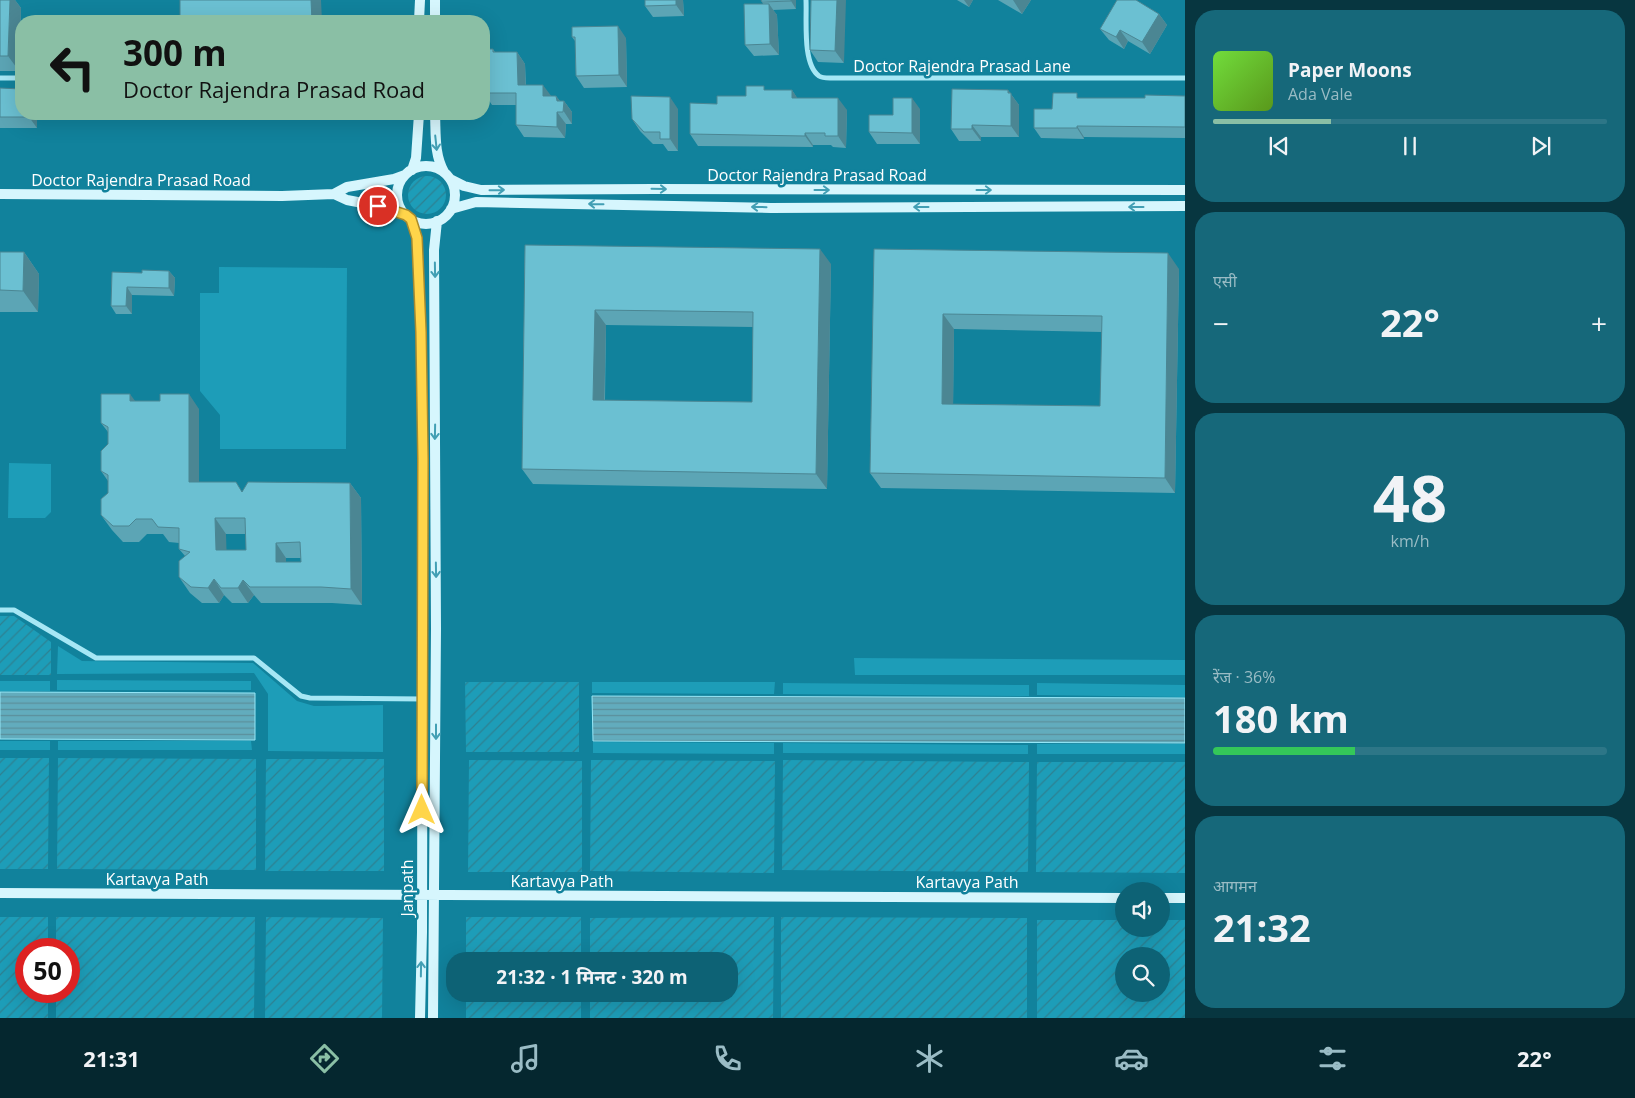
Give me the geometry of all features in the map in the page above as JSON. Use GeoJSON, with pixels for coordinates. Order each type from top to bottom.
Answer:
{"type":"FeatureCollection","features":[{"type":"Feature","properties":{"kind":"main road"},"geometry":{"type":"LineString","coordinates":[[419,15],[420,0]]}},
{"type":"Feature","properties":{"kind":"main road"},"geometry":{"type":"LineString","coordinates":[[435,0],[435,15]]}},
{"type":"Feature","properties":{"kind":"main road"},"geometry":{"type":"LineString","coordinates":[[408,217],[398,199],[398,190],[400,182],[409,172],[416,158],[418,120]]}},
{"type":"Feature","properties":{"kind":"main road"},"geometry":{"type":"LineString","coordinates":[[334,194],[347,200],[378,206],[424,223],[443,218],[451,209],[455,194],[441,166],[436,146],[435,120]]}},
{"type":"Feature","properties":{"kind":"main road"},"geometry":{"type":"LineString","coordinates":[[334,194],[347,187],[394,179],[420,166],[437,168],[447,175]]}},
{"type":"Feature","properties":{"kind":"main road","name":"Doctor Rajendra Prasad Road"},"geometry":{"type":"LineString","coordinates":[[447,175],[464,186],[480,190],[654,188],[1185,190]]}},
{"type":"Feature","properties":{"kind":"main road","name":"Doctor Rajendra Prasad Road"},"geometry":{"type":"LineString","coordinates":[[0,194],[282,196],[334,194]]}},
{"type":"Feature","properties":{"kind":"main road","name":"Doctor Rajendra Prasad Road"},"geometry":{"type":"LineString","coordinates":[[451,209],[476,202],[771,208],[1185,206]]}},
{"type":"Feature","properties":{"kind":"main road","name":"Janpath"},"geometry":{"type":"LineString","coordinates":[[408,217],[417,238],[423,459],[420,1018]]}},
{"type":"Feature","properties":{"kind":"main road","name":"Janpath"},"geometry":{"type":"LineString","coordinates":[[433,1018],[436,646],[434,250],[437,221]]}},
{"type":"Feature","properties":{"kind":"main road","name":"Kartavya Path"},"geometry":{"type":"LineString","coordinates":[[0,893],[1115,898]]}},
{"type":"Feature","properties":{"kind":"main road"},"geometry":{"type":"LineString","coordinates":[[1170,898],[1185,898]]}},
{"type":"Feature","properties":{"kind":"street","name":"Doctor Rajendra Prasad Lane"},"geometry":{"type":"LineString","coordinates":[[806,0],[808,51],[814,71],[820,77],[1185,78]]}},
{"type":"Feature","properties":{"kind":"street"},"geometry":{"type":"LineString","coordinates":[[0,78],[15,78]]}},
{"type":"Feature","properties":{"kind":"street"},"geometry":{"type":"LineString","coordinates":[[0,610],[14,610],[96,658],[254,658],[301,696],[310,698],[423,699]]}},
{"type":"Feature","properties":{"kind":"shaded area"},"geometry":{"type":"Polygon","coordinates":[[[427,176],[441,181],[446,195],[441,209],[427,214],[413,209],[408,195],[413,181],[427,176]]]}},
{"type":"Feature","properties":{"kind":"shaded area"},"geometry":{"type":"Polygon","coordinates":[[[219,267],[347,268],[346,449],[220,449],[220,415],[200,391],[200,293],[219,293],[219,267]]]}},
{"type":"Feature","properties":{"kind":"shaded area"},"geometry":{"type":"Polygon","coordinates":[[[9,463],[51,464],[51,512],[45,518],[8,518],[9,463]]]}},
{"type":"Feature","properties":{"kind":"shaded area"},"geometry":{"type":"Polygon","coordinates":[[[0,616],[14,616],[51,642],[51,675],[0,675],[0,616]]]}},
{"type":"Feature","properties":{"kind":"shaded area"},"geometry":{"type":"Polygon","coordinates":[[[58,646],[82,661],[253,663],[297,701],[314,706],[383,705],[383,752],[268,751],[268,694],[254,673],[57,674],[58,646]]]}},
{"type":"Feature","properties":{"kind":"shaded area"},"geometry":{"type":"Polygon","coordinates":[[[854,658],[1185,660],[1185,675],[855,675],[854,658]]]}},
{"type":"Feature","properties":{"kind":"shaded area"},"geometry":{"type":"Polygon","coordinates":[[[57,680],[251,681],[251,690],[57,690],[57,680]]]}},
{"type":"Feature","properties":{"kind":"shaded area"},"geometry":{"type":"Polygon","coordinates":[[[0,681],[50,681],[50,691],[0,691],[0,681]]]}},
{"type":"Feature","properties":{"kind":"shaded area"},"geometry":{"type":"Polygon","coordinates":[[[465,682],[579,682],[579,752],[466,752],[465,682]]]}},
{"type":"Feature","properties":{"kind":"shaded area"},"geometry":{"type":"Polygon","coordinates":[[[592,682],[775,682],[774,694],[592,693],[592,682]]]}},
{"type":"Feature","properties":{"kind":"shaded area"},"geometry":{"type":"Polygon","coordinates":[[[783,683],[1029,685],[1029,696],[783,694],[783,683]]]}},
{"type":"Feature","properties":{"kind":"shaded area"},"geometry":{"type":"Polygon","coordinates":[[[1037,683],[1185,685],[1185,697],[1037,695],[1037,683]]]}},
{"type":"Feature","properties":{"kind":"shaded area"},"geometry":{"type":"Polygon","coordinates":[[[0,692],[255,693],[255,740],[0,739],[0,692]]]}},
{"type":"Feature","properties":{"kind":"shaded area"},"geometry":{"type":"Polygon","coordinates":[[[592,696],[1185,698],[1185,743],[593,741],[592,696]]]}},
{"type":"Feature","properties":{"kind":"shaded area"},"geometry":{"type":"Polygon","coordinates":[[[0,741],[50,741],[50,750],[0,750],[0,741]]]}},
{"type":"Feature","properties":{"kind":"shaded area"},"geometry":{"type":"Polygon","coordinates":[[[58,741],[251,741],[252,750],[58,750],[58,741]]]}},
{"type":"Feature","properties":{"kind":"shaded area"},"geometry":{"type":"Polygon","coordinates":[[[593,742],[774,743],[774,754],[593,753],[593,742]]]}},
{"type":"Feature","properties":{"kind":"shaded area"},"geometry":{"type":"Polygon","coordinates":[[[783,743],[1028,745],[1028,754],[783,753],[783,743]]]}},
{"type":"Feature","properties":{"kind":"shaded area"},"geometry":{"type":"Polygon","coordinates":[[[1037,744],[1185,744],[1185,754],[1037,754],[1037,744]]]}},
{"type":"Feature","properties":{"kind":"shaded area"},"geometry":{"type":"Polygon","coordinates":[[[0,758],[49,758],[48,869],[0,869],[0,758]]]}},
{"type":"Feature","properties":{"kind":"shaded area"},"geometry":{"type":"Polygon","coordinates":[[[58,758],[256,759],[256,870],[57,869],[58,758]]]}},
{"type":"Feature","properties":{"kind":"shaded area"},"geometry":{"type":"Polygon","coordinates":[[[266,759],[384,759],[384,871],[265,871],[266,759]]]}},
{"type":"Feature","properties":{"kind":"shaded area"},"geometry":{"type":"Polygon","coordinates":[[[469,760],[582,761],[582,872],[468,872],[469,760]]]}},
{"type":"Feature","properties":{"kind":"shaded area"},"geometry":{"type":"Polygon","coordinates":[[[591,760],[775,761],[774,873],[590,871],[591,760]]]}},
{"type":"Feature","properties":{"kind":"shaded area"},"geometry":{"type":"Polygon","coordinates":[[[783,760],[1029,762],[1028,872],[782,870],[783,760]]]}},
{"type":"Feature","properties":{"kind":"shaded area"},"geometry":{"type":"Polygon","coordinates":[[[1037,762],[1185,762],[1185,873],[1036,872],[1037,762]]]}},
{"type":"Feature","properties":{"kind":"shaded area"},"geometry":{"type":"Polygon","coordinates":[[[0,917],[48,917],[48,938],[15,938],[15,1003],[48,1003],[48,1018],[0,1018],[0,917]]]}},
{"type":"Feature","properties":{"kind":"shaded area"},"geometry":{"type":"Polygon","coordinates":[[[56,917],[255,917],[254,1018],[56,1018],[56,1003],[80,1003],[80,938],[56,938],[56,917]]]}},
{"type":"Feature","properties":{"kind":"shaded area"},"geometry":{"type":"Polygon","coordinates":[[[266,917],[383,918],[382,1018],[265,1018],[266,917]]]}},
{"type":"Feature","properties":{"kind":"shaded area"},"geometry":{"type":"Polygon","coordinates":[[[466,917],[581,917],[581,952],[466,952],[466,917]]]}},
{"type":"Feature","properties":{"kind":"shaded area"},"geometry":{"type":"Polygon","coordinates":[[[774,917],[773,1018],[590,1018],[590,1002],[738,1002],[738,952],[590,952],[590,918],[774,917]]]}},
{"type":"Feature","properties":{"kind":"shaded area"},"geometry":{"type":"Polygon","coordinates":[[[781,917],[1027,918],[1027,1018],[781,1018],[781,917]]]}},
{"type":"Feature","properties":{"kind":"shaded area"},"geometry":{"type":"Polygon","coordinates":[[[1037,920],[1115,920],[1115,937],[1170,937],[1170,920],[1185,920],[1185,1018],[1037,1018],[1037,920]]]}},
{"type":"Feature","properties":{"kind":"shaded area"},"geometry":{"type":"Polygon","coordinates":[[[466,1002],[581,1002],[581,1018],[466,1018],[466,1002]]]}},
{"type":"Feature","properties":{"kind":"building"},"geometry":{"type":"Polygon","coordinates":[[[0,0],[10,0],[8,56],[0,56],[0,0]]]}},
{"type":"Feature","properties":{"kind":"building"},"geometry":{"type":"Polygon","coordinates":[[[180,0],[311,0],[312,15],[180,15],[180,0]]]}},
{"type":"Feature","properties":{"kind":"building"},"geometry":{"type":"Polygon","coordinates":[[[645,0],[676,0],[676,5],[645,6],[645,0]]]}},
{"type":"Feature","properties":{"kind":"building"},"geometry":{"type":"Polygon","coordinates":[[[761,0],[791,0],[791,1],[762,2],[761,0]]]}},
{"type":"Feature","properties":{"kind":"building"},"geometry":{"type":"Polygon","coordinates":[[[811,0],[837,0],[835,51],[810,50],[811,0]]]}},
{"type":"Feature","properties":{"kind":"building"},"geometry":{"type":"Polygon","coordinates":[[[1117,0],[1136,0],[1159,14],[1142,42],[1120,30],[1116,37],[1100,29],[1117,0]]]}},
{"type":"Feature","properties":{"kind":"building"},"geometry":{"type":"Polygon","coordinates":[[[744,4],[769,4],[770,44],[745,45],[744,4]]]}},
{"type":"Feature","properties":{"kind":"building"},"geometry":{"type":"Polygon","coordinates":[[[618,26],[619,75],[576,76],[575,37],[572,37],[572,27],[618,26]]]}},
{"type":"Feature","properties":{"kind":"building"},"geometry":{"type":"Polygon","coordinates":[[[490,49],[493,49],[493,52],[517,52],[518,85],[543,85],[543,96],[556,96],[557,101],[564,101],[563,112],[557,112],[557,127],[516,125],[516,93],[490,93],[490,49]]]}},
{"type":"Feature","properties":{"kind":"building"},"geometry":{"type":"Polygon","coordinates":[[[746,86],[764,86],[764,90],[792,90],[792,98],[838,98],[838,136],[825,136],[825,133],[805,133],[805,136],[690,134],[690,103],[717,104],[717,96],[746,96],[746,86]]]}},
{"type":"Feature","properties":{"kind":"building"},"geometry":{"type":"Polygon","coordinates":[[[0,88],[15,89],[15,117],[0,117],[0,88]]]}},
{"type":"Feature","properties":{"kind":"building"},"geometry":{"type":"Polygon","coordinates":[[[952,89],[1008,90],[1008,93],[1011,93],[1011,126],[972,125],[972,129],[951,129],[952,89]]]}},
{"type":"Feature","properties":{"kind":"building"},"geometry":{"type":"Polygon","coordinates":[[[1053,93],[1077,93],[1077,98],[1145,98],[1145,95],[1185,96],[1185,127],[1077,126],[1077,128],[1034,128],[1034,109],[1052,109],[1053,93]]]}},
{"type":"Feature","properties":{"kind":"building"},"geometry":{"type":"Polygon","coordinates":[[[631,96],[670,97],[670,139],[660,139],[660,132],[644,132],[632,119],[631,96]]]}},
{"type":"Feature","properties":{"kind":"building"},"geometry":{"type":"Polygon","coordinates":[[[893,98],[912,98],[912,133],[869,132],[869,115],[893,115],[893,98]]]}},
{"type":"Feature","properties":{"kind":"building"},"geometry":{"type":"Polygon","coordinates":[[[525,245],[820,249],[816,474],[522,469],[525,245]],[[595,310],[593,400],[752,402],[753,312],[595,310]]]}},
{"type":"Feature","properties":{"kind":"building"},"geometry":{"type":"Polygon","coordinates":[[[874,249],[1168,253],[1165,478],[870,473],[874,249]],[[943,314],[942,404],[1100,406],[1102,316],[943,314]]]}},
{"type":"Feature","properties":{"kind":"building"},"geometry":{"type":"Polygon","coordinates":[[[0,252],[24,252],[23,291],[0,290],[0,252]]]}},
{"type":"Feature","properties":{"kind":"building"},"geometry":{"type":"Polygon","coordinates":[[[142,270],[169,271],[169,288],[127,287],[126,306],[111,306],[112,272],[142,273],[142,270]]]}},
{"type":"Feature","properties":{"kind":"building"},"geometry":{"type":"Polygon","coordinates":[[[101,394],[130,394],[130,401],[160,401],[160,394],[189,394],[189,482],[236,482],[242,492],[248,482],[350,483],[351,589],[250,587],[243,580],[238,588],[221,588],[214,579],[208,588],[191,587],[179,577],[179,561],[190,552],[179,549],[179,528],[158,527],[152,519],[136,519],[129,526],[113,526],[101,515],[101,499],[108,493],[108,475],[101,471],[101,451],[108,444],[108,427],[101,423],[101,394]],[[215,518],[216,550],[246,550],[245,518],[215,518]],[[300,542],[276,543],[276,562],[301,562],[300,542]]]}},
{"type":"Feature","properties":{"kind":"route"},"geometry":{"type":"LineString","coordinates":[[378,206],[406,215],[411,219],[417,238],[423,459],[422,810]]}}]}
